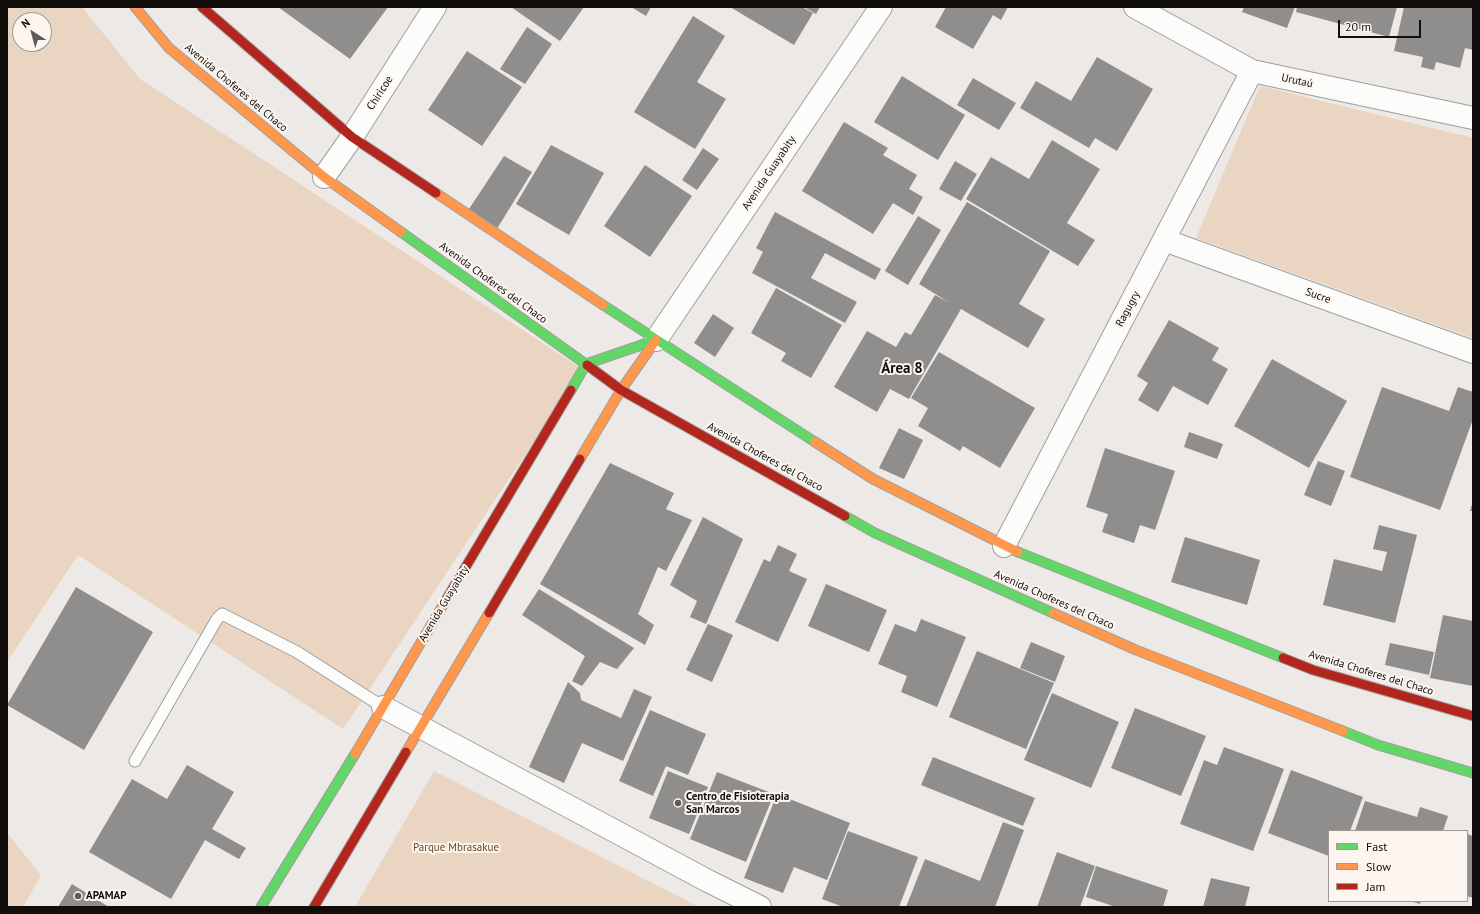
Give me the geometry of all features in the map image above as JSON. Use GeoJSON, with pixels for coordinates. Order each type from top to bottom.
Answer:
{"type":"FeatureCollection","features":[{"type":"Feature","properties":{"kind":"street","name":"Avenida Choferes del Chaco"},"geometry":{"type":"LineString","coordinates":[[135,7],[169,48],[324,177],[621,390],[882,536],[1136,650],[1378,745],[1473,773]]}},
{"type":"Feature","properties":{"kind":"street","name":"Avenida Choferes del Chaco"},"geometry":{"type":"LineString","coordinates":[[202,7],[352,137],[656,340],[873,479],[1004,546],[1313,670],[1473,716]]}},
{"type":"Feature","properties":{"kind":"street","name":"Chiricoe"},"geometry":{"type":"LineString","coordinates":[[324,177],[352,137],[435,7]]}},
{"type":"Feature","properties":{"kind":"street","name":"Avenida Guayabity"},"geometry":{"type":"LineString","coordinates":[[314,907],[422,728],[621,390],[881,7]]}},
{"type":"Feature","properties":{"kind":"street","name":"Urutaú"},"geometry":{"type":"LineString","coordinates":[[1135,7],[1252,71],[1473,118]]}},
{"type":"Feature","properties":{"kind":"street","name":"Ragugry"},"geometry":{"type":"LineString","coordinates":[[1004,546],[1252,71]]}},
{"type":"Feature","properties":{"kind":"street","name":"Sucre"},"geometry":{"type":"LineString","coordinates":[[1164,240],[1473,352]]}},
{"type":"Feature","properties":{"kind":"street"},"geometry":{"type":"LineString","coordinates":[[586,364],[656,340]]}},
{"type":"Feature","properties":{"kind":"street","name":"Avenida Guayabity"},"geometry":{"type":"LineString","coordinates":[[261,907],[383,707],[586,364]]}},
{"type":"Feature","properties":{"kind":"street"},"geometry":{"type":"LineString","coordinates":[[383,707],[708,882],[760,907]]}},
{"type":"Feature","properties":{"kind":"lane"},"geometry":{"type":"LineString","coordinates":[[135,761],[217,619],[222,614],[297,652],[383,707]]}},
{"type":"Feature","properties":{"kind":"green space"},"geometry":{"type":"Polygon","coordinates":[[[7,7],[82,7],[140,79],[582,369],[343,729],[78,555],[7,662],[7,7]]]}},
{"type":"Feature","properties":{"kind":"green space"},"geometry":{"type":"Polygon","coordinates":[[[1260,86],[1473,138],[1473,338],[1196,238],[1260,86]]]}},
{"type":"Feature","properties":{"kind":"green space","name":"Parque Mbrasakue"},"geometry":{"type":"Polygon","coordinates":[[[434,771],[699,907],[355,907],[434,771]]]}},
{"type":"Feature","properties":{"kind":"green space"},"geometry":{"type":"Polygon","coordinates":[[[7,833],[41,875],[23,907],[7,907],[7,833]]]}},
{"type":"Feature","properties":{"kind":"building"},"geometry":{"type":"Polygon","coordinates":[[[278,7],[388,7],[350,59],[278,7]]]}},
{"type":"Feature","properties":{"kind":"building"},"geometry":{"type":"Polygon","coordinates":[[[511,7],[584,7],[560,41],[511,7]]]}},
{"type":"Feature","properties":{"kind":"building"},"geometry":{"type":"Polygon","coordinates":[[[631,7],[651,7],[646,16],[631,7]]]}},
{"type":"Feature","properties":{"kind":"building"},"geometry":{"type":"Polygon","coordinates":[[[730,7],[802,7],[813,13],[794,45],[730,7]]]}},
{"type":"Feature","properties":{"kind":"building"},"geometry":{"type":"Polygon","coordinates":[[[804,7],[820,7],[816,14],[804,7]]]}},
{"type":"Feature","properties":{"kind":"building"},"geometry":{"type":"Polygon","coordinates":[[[946,7],[1008,7],[1001,20],[993,15],[973,49],[935,27],[946,7]]]}},
{"type":"Feature","properties":{"kind":"building"},"geometry":{"type":"Polygon","coordinates":[[[1244,7],[1295,7],[1287,28],[1242,12],[1244,7]]]}},
{"type":"Feature","properties":{"kind":"building"},"geometry":{"type":"Polygon","coordinates":[[[1297,7],[1397,7],[1389,37],[1296,12],[1297,7]]]}},
{"type":"Feature","properties":{"kind":"building"},"geometry":{"type":"Polygon","coordinates":[[[1404,7],[1473,7],[1473,50],[1465,48],[1460,68],[1436,62],[1434,70],[1421,67],[1423,57],[1394,51],[1404,7]]]}},
{"type":"Feature","properties":{"kind":"building"},"geometry":{"type":"Polygon","coordinates":[[[693,16],[725,36],[697,82],[726,99],[695,149],[634,112],[693,16]]]}},
{"type":"Feature","properties":{"kind":"building"},"geometry":{"type":"Polygon","coordinates":[[[527,27],[552,44],[525,84],[500,69],[527,27]]]}},
{"type":"Feature","properties":{"kind":"building"},"geometry":{"type":"Polygon","coordinates":[[[467,51],[522,87],[482,146],[428,110],[467,51]]]}},
{"type":"Feature","properties":{"kind":"building"},"geometry":{"type":"Polygon","coordinates":[[[1097,57],[1153,89],[1117,151],[1095,138],[1089,148],[1020,108],[1036,81],[1071,101],[1097,57]]]}},
{"type":"Feature","properties":{"kind":"building"},"geometry":{"type":"Polygon","coordinates":[[[902,76],[965,115],[938,160],[874,122],[902,76]]]}},
{"type":"Feature","properties":{"kind":"building"},"geometry":{"type":"Polygon","coordinates":[[[973,78],[1016,103],[999,130],[957,105],[973,78]]]}},
{"type":"Feature","properties":{"kind":"building"},"geometry":{"type":"Polygon","coordinates":[[[844,122],[888,148],[883,155],[917,175],[909,189],[923,197],[913,215],[893,203],[873,234],[802,191],[844,122]]]}},
{"type":"Feature","properties":{"kind":"building"},"geometry":{"type":"Polygon","coordinates":[[[1052,140],[1100,169],[1067,223],[1095,240],[1078,266],[966,199],[991,157],[1029,179],[1052,140]]]}},
{"type":"Feature","properties":{"kind":"building"},"geometry":{"type":"Polygon","coordinates":[[[551,145],[604,173],[569,235],[516,204],[551,145]]]}},
{"type":"Feature","properties":{"kind":"building"},"geometry":{"type":"Polygon","coordinates":[[[703,148],[719,159],[697,190],[682,180],[703,148]]]}},
{"type":"Feature","properties":{"kind":"building"},"geometry":{"type":"Polygon","coordinates":[[[504,156],[532,172],[495,232],[467,212],[504,156]]]}},
{"type":"Feature","properties":{"kind":"building"},"geometry":{"type":"Polygon","coordinates":[[[955,161],[977,174],[961,201],[939,189],[955,161]]]}},
{"type":"Feature","properties":{"kind":"building"},"geometry":{"type":"Polygon","coordinates":[[[645,165],[692,196],[650,257],[604,226],[645,165]]]}},
{"type":"Feature","properties":{"kind":"building"},"geometry":{"type":"Polygon","coordinates":[[[967,202],[1050,251],[1019,304],[1045,319],[1028,348],[961,309],[909,399],[890,389],[877,412],[834,387],[867,331],[896,347],[905,332],[911,335],[935,295],[950,303],[919,284],[967,202]]]}},
{"type":"Feature","properties":{"kind":"building"},"geometry":{"type":"Polygon","coordinates":[[[775,212],[881,269],[875,280],[825,253],[811,278],[857,302],[845,323],[752,273],[763,252],[756,248],[775,212]]]}},
{"type":"Feature","properties":{"kind":"building"},"geometry":{"type":"Polygon","coordinates":[[[918,216],[941,230],[908,285],[885,271],[918,216]]]}},
{"type":"Feature","properties":{"kind":"building"},"geometry":{"type":"Polygon","coordinates":[[[776,288],[842,325],[811,378],[781,361],[786,353],[751,333],[776,288]]]}},
{"type":"Feature","properties":{"kind":"building"},"geometry":{"type":"Polygon","coordinates":[[[713,314],[734,328],[715,357],[694,343],[713,314]]]}},
{"type":"Feature","properties":{"kind":"building"},"geometry":{"type":"Polygon","coordinates":[[[1169,320],[1219,348],[1212,360],[1228,369],[1208,405],[1173,386],[1158,412],[1138,400],[1148,383],[1137,376],[1169,320]]]}},
{"type":"Feature","properties":{"kind":"building"},"geometry":{"type":"Polygon","coordinates":[[[939,352],[1035,408],[1000,468],[963,446],[960,451],[918,426],[928,408],[911,398],[939,352]]]}},
{"type":"Feature","properties":{"kind":"building"},"geometry":{"type":"Polygon","coordinates":[[[1272,359],[1347,401],[1309,468],[1234,426],[1272,359]]]}},
{"type":"Feature","properties":{"kind":"building"},"geometry":{"type":"Polygon","coordinates":[[[1382,387],[1449,411],[1458,387],[1473,392],[1473,419],[1440,510],[1350,477],[1382,387]]]}},
{"type":"Feature","properties":{"kind":"building"},"geometry":{"type":"Polygon","coordinates":[[[899,428],[923,440],[904,479],[879,468],[899,428]]]}},
{"type":"Feature","properties":{"kind":"building"},"geometry":{"type":"Polygon","coordinates":[[[1189,432],[1223,444],[1217,459],[1184,447],[1189,432]]]}},
{"type":"Feature","properties":{"kind":"building"},"geometry":{"type":"Polygon","coordinates":[[[1105,448],[1175,471],[1155,530],[1140,525],[1134,543],[1102,532],[1108,514],[1086,507],[1105,448]]]}},
{"type":"Feature","properties":{"kind":"building"},"geometry":{"type":"Polygon","coordinates":[[[1318,461],[1345,471],[1331,506],[1304,495],[1318,461]]]}},
{"type":"Feature","properties":{"kind":"building"},"geometry":{"type":"Polygon","coordinates":[[[610,463],[674,493],[666,509],[692,520],[666,571],[658,567],[638,614],[654,625],[645,645],[540,584],[610,463]]]}},
{"type":"Feature","properties":{"kind":"building"},"geometry":{"type":"Polygon","coordinates":[[[1473,501],[1473,511],[1470,511],[1473,501]]]}},
{"type":"Feature","properties":{"kind":"building"},"geometry":{"type":"Polygon","coordinates":[[[703,517],[743,539],[706,624],[690,617],[697,601],[670,585],[703,517]]]}},
{"type":"Feature","properties":{"kind":"building"},"geometry":{"type":"Polygon","coordinates":[[[1379,525],[1417,535],[1395,623],[1323,605],[1334,559],[1382,571],[1387,552],[1373,549],[1379,525]]]}},
{"type":"Feature","properties":{"kind":"building"},"geometry":{"type":"Polygon","coordinates":[[[1185,537],[1260,560],[1247,605],[1171,582],[1185,537]]]}},
{"type":"Feature","properties":{"kind":"building"},"geometry":{"type":"Polygon","coordinates":[[[778,545],[797,554],[789,571],[807,579],[778,642],[735,622],[764,559],[770,562],[778,545]]]}},
{"type":"Feature","properties":{"kind":"building"},"geometry":{"type":"Polygon","coordinates":[[[826,584],[887,610],[869,652],[808,626],[826,584]]]}},
{"type":"Feature","properties":{"kind":"building"},"geometry":{"type":"Polygon","coordinates":[[[76,587],[153,632],[84,750],[7,705],[76,587]]]}},
{"type":"Feature","properties":{"kind":"building"},"geometry":{"type":"Polygon","coordinates":[[[539,589],[634,648],[617,669],[600,662],[582,686],[572,681],[585,656],[522,615],[539,589]]]}},
{"type":"Feature","properties":{"kind":"building"},"geometry":{"type":"Polygon","coordinates":[[[1443,615],[1473,621],[1473,686],[1430,678],[1443,615]]]}},
{"type":"Feature","properties":{"kind":"building"},"geometry":{"type":"Polygon","coordinates":[[[921,619],[966,637],[937,707],[901,692],[907,676],[878,664],[895,624],[916,632],[921,619]]]}},
{"type":"Feature","properties":{"kind":"building"},"geometry":{"type":"Polygon","coordinates":[[[708,624],[733,635],[712,682],[686,670],[708,624]]]}},
{"type":"Feature","properties":{"kind":"building"},"geometry":{"type":"Polygon","coordinates":[[[1031,642],[1065,656],[1055,682],[1020,668],[1031,642]]]}},
{"type":"Feature","properties":{"kind":"building"},"geometry":{"type":"Polygon","coordinates":[[[1390,643],[1434,652],[1429,675],[1385,665],[1390,643]]]}},
{"type":"Feature","properties":{"kind":"building"},"geometry":{"type":"Polygon","coordinates":[[[977,651],[1054,683],[1026,749],[949,717],[977,651]]]}},
{"type":"Feature","properties":{"kind":"building"},"geometry":{"type":"Polygon","coordinates":[[[568,682],[580,693],[581,700],[621,718],[634,689],[652,697],[623,761],[582,743],[564,783],[529,767],[568,682]]]}},
{"type":"Feature","properties":{"kind":"building"},"geometry":{"type":"Polygon","coordinates":[[[1052,693],[1119,722],[1091,788],[1024,760],[1052,693]]]}},
{"type":"Feature","properties":{"kind":"building"},"geometry":{"type":"Polygon","coordinates":[[[1135,708],[1206,736],[1181,796],[1111,768],[1135,708]]]}},
{"type":"Feature","properties":{"kind":"building"},"geometry":{"type":"Polygon","coordinates":[[[650,710],[706,734],[688,775],[666,766],[653,796],[619,781],[650,710]]]}},
{"type":"Feature","properties":{"kind":"building"},"geometry":{"type":"Polygon","coordinates":[[[1224,747],[1284,769],[1253,851],[1180,824],[1204,760],[1217,765],[1224,747]]]}},
{"type":"Feature","properties":{"kind":"building"},"geometry":{"type":"Polygon","coordinates":[[[933,757],[1035,798],[1023,826],[921,785],[933,757]]]}},
{"type":"Feature","properties":{"kind":"building"},"geometry":{"type":"Polygon","coordinates":[[[187,765],[234,792],[212,829],[246,848],[239,859],[205,840],[171,899],[89,852],[132,779],[167,799],[187,765]]]}},
{"type":"Feature","properties":{"kind":"building"},"geometry":{"type":"Polygon","coordinates":[[[1291,770],[1363,797],[1350,830],[1328,830],[1328,856],[1268,833],[1291,770]]]}},
{"type":"Feature","properties":{"kind":"building","name":"Centro de Fisioterapia San Marcos"},"geometry":{"type":"Polygon","coordinates":[[[668,771],[708,787],[689,834],[649,818],[668,771]]]}},
{"type":"Feature","properties":{"kind":"building"},"geometry":{"type":"Polygon","coordinates":[[[717,772],[774,794],[746,862],[690,839],[717,772]]]}},
{"type":"Feature","properties":{"kind":"building"},"geometry":{"type":"Polygon","coordinates":[[[777,794],[850,823],[827,880],[794,867],[783,893],[744,878],[777,794]]]}},
{"type":"Feature","properties":{"kind":"building"},"geometry":{"type":"Polygon","coordinates":[[[1365,801],[1417,817],[1420,807],[1448,816],[1443,830],[1355,830],[1365,801]]]}},
{"type":"Feature","properties":{"kind":"building"},"geometry":{"type":"Polygon","coordinates":[[[1003,822],[1024,830],[995,907],[906,907],[925,859],[980,881],[1003,822]]]}},
{"type":"Feature","properties":{"kind":"building"},"geometry":{"type":"Polygon","coordinates":[[[848,831],[918,857],[899,907],[843,907],[822,899],[848,831]]]}},
{"type":"Feature","properties":{"kind":"building"},"geometry":{"type":"Polygon","coordinates":[[[1468,834],[1473,836],[1473,898],[1468,896],[1468,834]]]}},
{"type":"Feature","properties":{"kind":"building"},"geometry":{"type":"Polygon","coordinates":[[[1057,852],[1095,866],[1080,907],[1037,907],[1057,852]]]}},
{"type":"Feature","properties":{"kind":"building"},"geometry":{"type":"Polygon","coordinates":[[[1096,866],[1168,890],[1163,907],[1116,907],[1086,897],[1096,866]]]}},
{"type":"Feature","properties":{"kind":"building"},"geometry":{"type":"Polygon","coordinates":[[[1211,878],[1250,887],[1245,907],[1203,907],[1211,878]]]}},
{"type":"Feature","properties":{"kind":"building","name":"APAMAP"},"geometry":{"type":"Polygon","coordinates":[[[72,884],[109,907],[58,907],[72,884]]]}},
{"type":"Feature","properties":{"kind":"traffic: fast"},"geometry":{"type":"LineString","coordinates":[[401,232],[587,365]]}},
{"type":"Feature","properties":{"kind":"traffic: fast"},"geometry":{"type":"LineString","coordinates":[[603,305],[815,442]]}},
{"type":"Feature","properties":{"kind":"traffic: fast"},"geometry":{"type":"LineString","coordinates":[[571,390],[586,364],[656,340]]}},
{"type":"Feature","properties":{"kind":"traffic: fast"},"geometry":{"type":"LineString","coordinates":[[845,516],[875,533],[1053,613]]}},
{"type":"Feature","properties":{"kind":"traffic: fast"},"geometry":{"type":"LineString","coordinates":[[1018,552],[1283,658]]}},
{"type":"Feature","properties":{"kind":"traffic: fast"},"geometry":{"type":"LineString","coordinates":[[1343,731],[1378,745],[1473,773]]}},
{"type":"Feature","properties":{"kind":"traffic: fast"},"geometry":{"type":"LineString","coordinates":[[261,907],[355,754]]}},
{"type":"Feature","properties":{"kind":"traffic: slow"},"geometry":{"type":"LineString","coordinates":[[135,7],[169,48],[324,177],[401,232]]}},
{"type":"Feature","properties":{"kind":"traffic: slow"},"geometry":{"type":"LineString","coordinates":[[436,193],[603,305]]}},
{"type":"Feature","properties":{"kind":"traffic: slow"},"geometry":{"type":"LineString","coordinates":[[580,459],[621,390],[656,340]]}},
{"type":"Feature","properties":{"kind":"traffic: slow"},"geometry":{"type":"LineString","coordinates":[[815,442],[873,479],[1018,552]]}},
{"type":"Feature","properties":{"kind":"traffic: slow"},"geometry":{"type":"LineString","coordinates":[[355,754],[446,600]]}},
{"type":"Feature","properties":{"kind":"traffic: slow"},"geometry":{"type":"LineString","coordinates":[[406,752],[489,613]]}},
{"type":"Feature","properties":{"kind":"traffic: slow"},"geometry":{"type":"LineString","coordinates":[[1053,613],[1136,650],[1343,731]]}},
{"type":"Feature","properties":{"kind":"traffic: jam"},"geometry":{"type":"LineString","coordinates":[[202,7],[352,137],[436,193]]}},
{"type":"Feature","properties":{"kind":"traffic: jam"},"geometry":{"type":"LineString","coordinates":[[587,365],[621,390],[845,516]]}},
{"type":"Feature","properties":{"kind":"traffic: jam"},"geometry":{"type":"LineString","coordinates":[[446,600],[571,390]]}},
{"type":"Feature","properties":{"kind":"traffic: jam"},"geometry":{"type":"LineString","coordinates":[[489,613],[580,459]]}},
{"type":"Feature","properties":{"kind":"traffic: jam"},"geometry":{"type":"LineString","coordinates":[[1283,658],[1313,670],[1473,716]]}},
{"type":"Feature","properties":{"kind":"traffic: jam"},"geometry":{"type":"LineString","coordinates":[[314,907],[406,752]]}},
{"type":"Feature","properties":{"kind":"place","name":"Centro de Fisioterapia San Marcos"},"geometry":{"type":"Point","coordinates":[678,803]}},
{"type":"Feature","properties":{"kind":"place","name":"APAMAP"},"geometry":{"type":"Point","coordinates":[78,896]}},
{"type":"Feature","properties":{"kind":"district","name":"Área 8"},"geometry":{"type":"Point","coordinates":[902,369]}}]}
